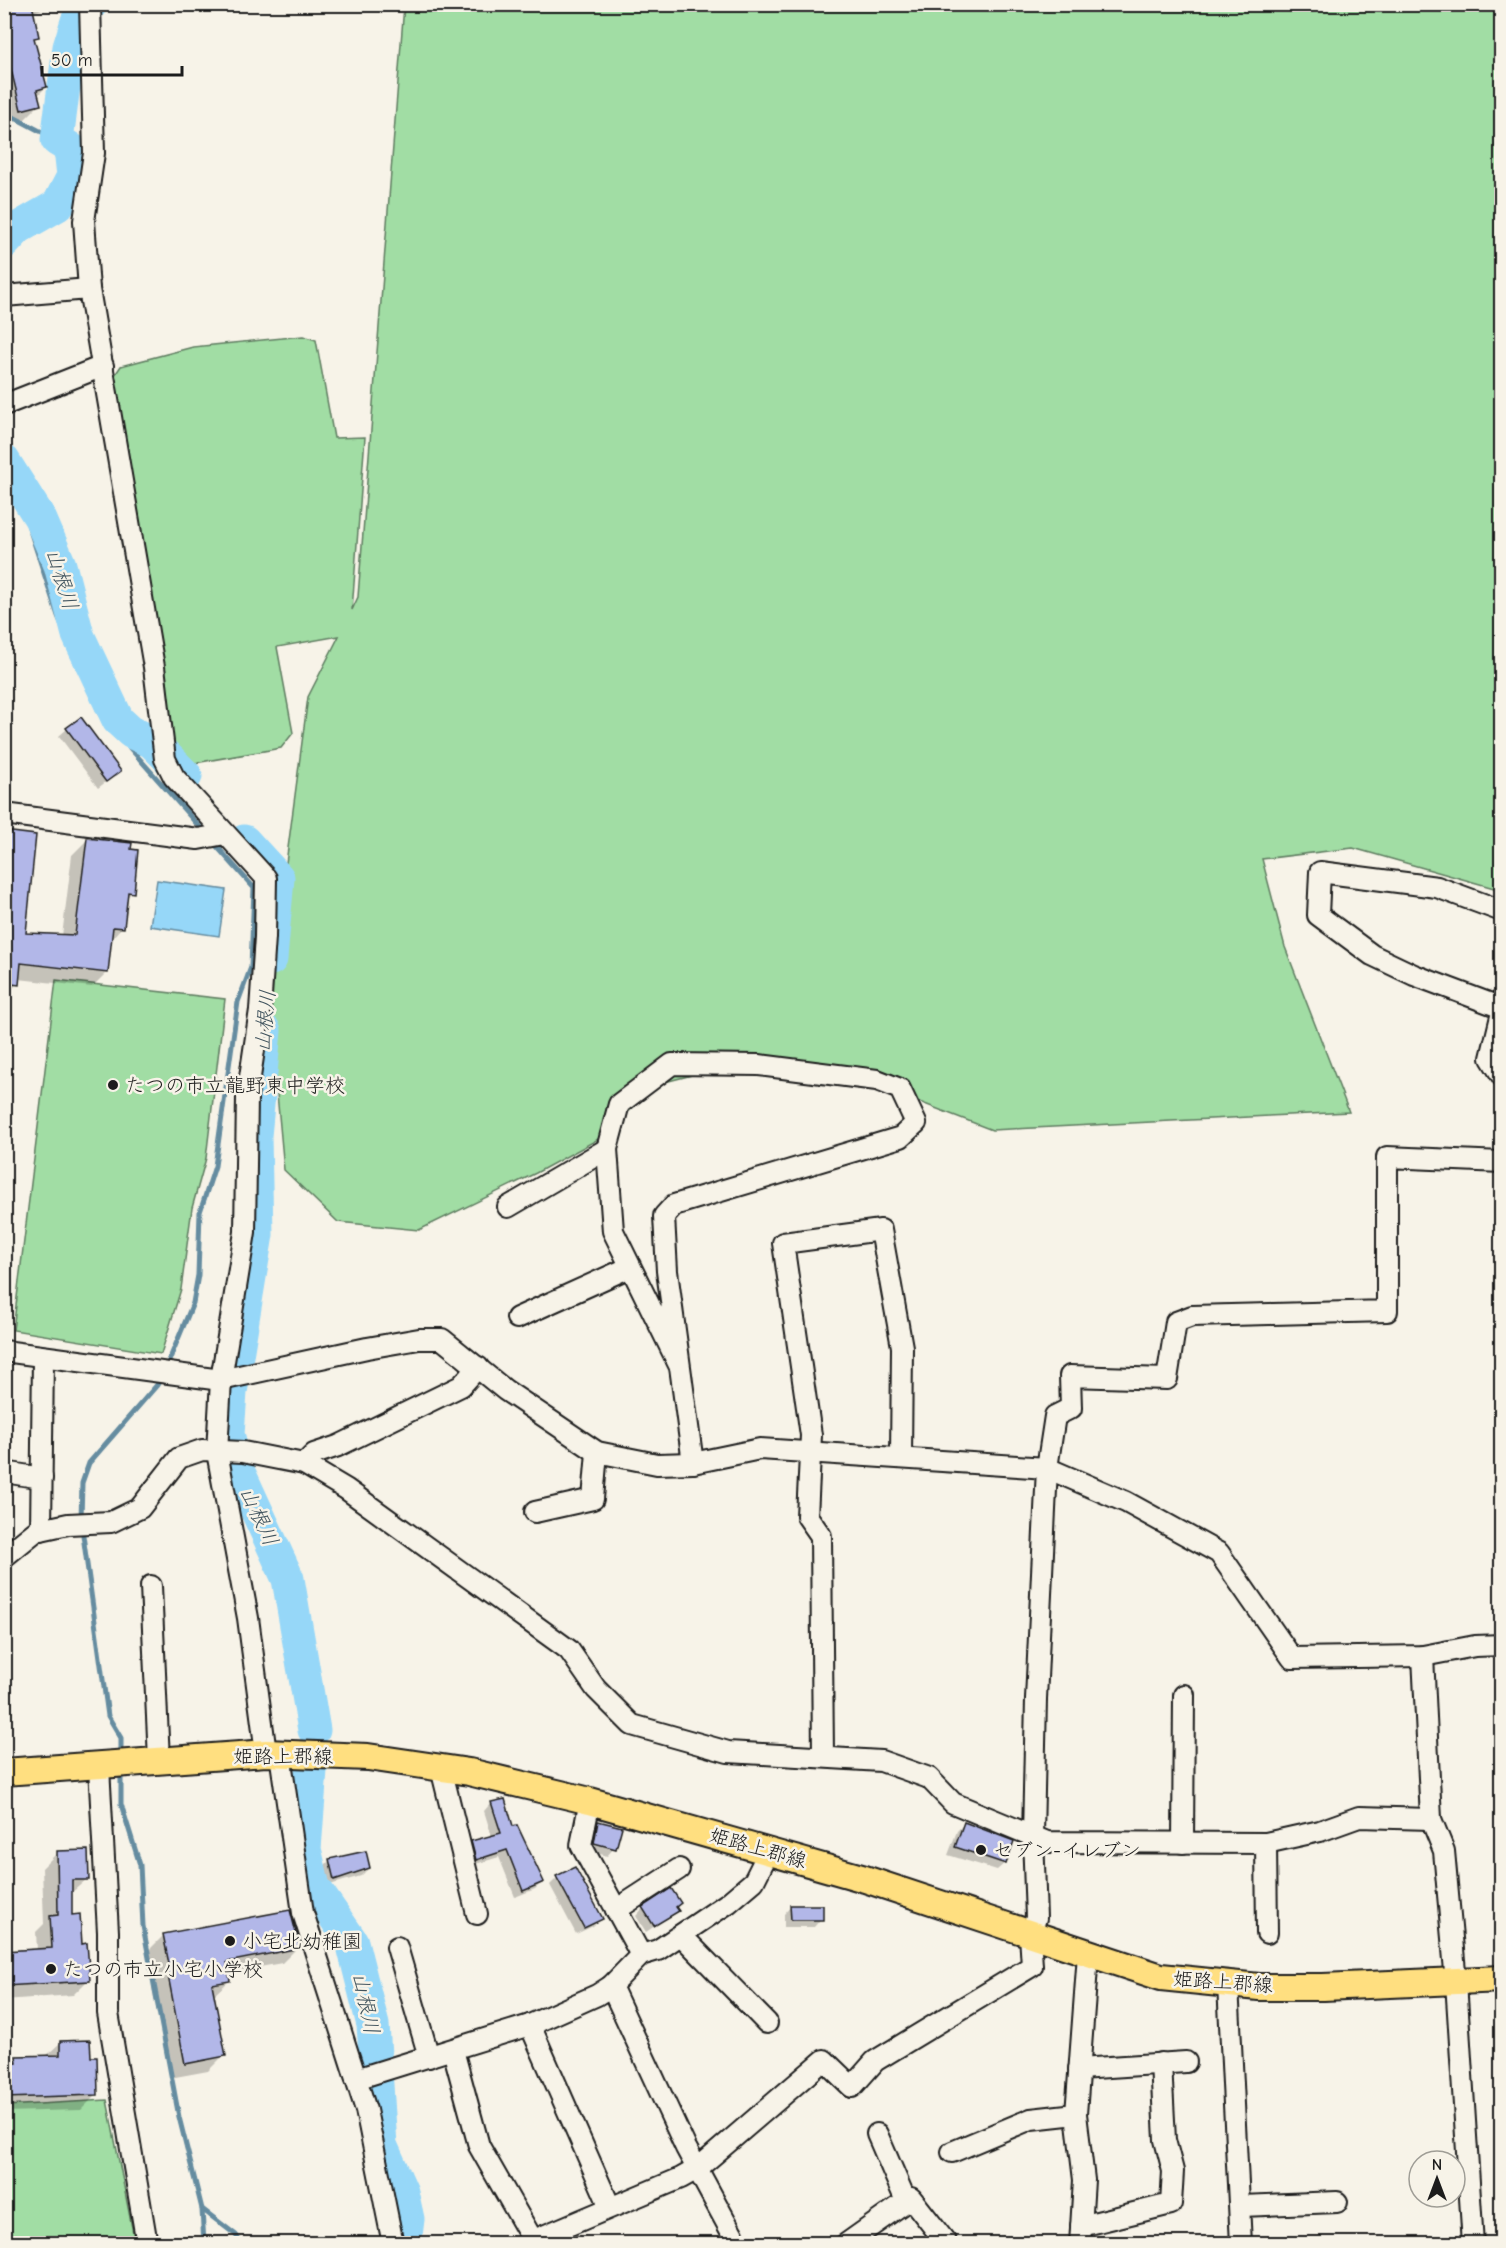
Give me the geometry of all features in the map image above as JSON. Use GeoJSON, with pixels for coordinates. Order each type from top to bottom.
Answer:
{"type":"FeatureCollection","features":[{"type":"Feature","properties":{"kind":"main road","name":"姫路上郡線"},"geometry":{"type":"LineString","coordinates":[[4,1772],[106,1766],[154,1760],[274,1754],[368,1757],[441,1768],[590,1801],[865,1879],[1161,1977],[1228,1984],[1323,1988],[1502,1979]]}},
{"type":"Feature","properties":{"kind":"street"},"geometry":{"type":"LineString","coordinates":[[90,4],[94,153],[84,221],[89,289],[154,667],[165,759],[174,777],[266,879],[266,937],[260,1010],[247,1097],[245,1232],[221,1380],[248,1618],[303,1913],[366,2110],[393,2244]]}},
{"type":"Feature","properties":{"kind":"street"},"geometry":{"type":"LineString","coordinates":[[4,296],[89,289]]}},
{"type":"Feature","properties":{"kind":"street"},"geometry":{"type":"LineString","coordinates":[[4,405],[103,366]]}},
{"type":"Feature","properties":{"kind":"street"},"geometry":{"type":"LineString","coordinates":[[4,814],[198,839],[225,834]]}},
{"type":"Feature","properties":{"kind":"street"},"geometry":{"type":"LineString","coordinates":[[1502,912],[1437,887],[1320,872],[1318,915],[1372,955],[1414,975],[1502,1010],[1491,1058],[1502,1076]]}},
{"type":"Feature","properties":{"kind":"street"},"geometry":{"type":"LineString","coordinates":[[679,1365],[613,1231],[607,1149],[619,1104],[672,1064],[759,1065],[877,1080],[900,1089],[916,1123],[901,1137],[674,1205],[663,1216],[667,1271],[693,1463]]}},
{"type":"Feature","properties":{"kind":"street"},"geometry":{"type":"LineString","coordinates":[[508,1207],[607,1149]]}},
{"type":"Feature","properties":{"kind":"street"},"geometry":{"type":"LineString","coordinates":[[453,2050],[479,2146],[534,2242],[697,2169],[824,2060],[852,2087],[875,2061],[1032,1966],[1030,1935],[1036,1918],[1033,1836],[1047,1468],[1055,1416],[1071,1408],[1070,1376],[1167,1379],[1176,1322],[1192,1316],[1387,1311],[1387,1157],[1499,1159]]}},
{"type":"Feature","properties":{"kind":"street"},"geometry":{"type":"LineString","coordinates":[[823,1756],[821,1536],[807,1516],[812,1452],[783,1243],[881,1230],[902,1347],[901,1457]]}},
{"type":"Feature","properties":{"kind":"street"},"geometry":{"type":"LineString","coordinates":[[517,1318],[630,1267]]}},
{"type":"Feature","properties":{"kind":"street"},"geometry":{"type":"LineString","coordinates":[[4,1352],[221,1380],[250,1372],[419,1339],[442,1339],[505,1390],[597,1452],[657,1464],[693,1463],[760,1449],[1047,1468],[1126,1502],[1219,1553],[1292,1658],[1423,1656],[1475,1646],[1502,1645]]}},
{"type":"Feature","properties":{"kind":"street"},"geometry":{"type":"LineString","coordinates":[[41,1530],[43,1357]]}},
{"type":"Feature","properties":{"kind":"street"},"geometry":{"type":"LineString","coordinates":[[304,1464],[314,1454],[338,1446],[461,1386],[478,1367]]}},
{"type":"Feature","properties":{"kind":"street"},"geometry":{"type":"LineString","coordinates":[[4,1557],[41,1530],[68,1524],[111,1522],[140,1508],[179,1458],[202,1450],[304,1464],[346,1489],[569,1650],[596,1689],[632,1725],[728,1752],[881,1761],[929,1778],[953,1803],[1047,1842],[1266,1843],[1320,1831],[1359,1817],[1431,1819]]}},
{"type":"Feature","properties":{"kind":"street"},"geometry":{"type":"LineString","coordinates":[[535,1512],[593,1499],[597,1452]]}},
{"type":"Feature","properties":{"kind":"street"},"geometry":{"type":"LineString","coordinates":[[4,1472],[42,1478]]}},
{"type":"Feature","properties":{"kind":"street"},"geometry":{"type":"LineString","coordinates":[[151,1586],[154,1760]]}},
{"type":"Feature","properties":{"kind":"street"},"geometry":{"type":"LineString","coordinates":[[1423,1656],[1431,1819],[1444,1851],[1456,1982],[1473,2244]]}},
{"type":"Feature","properties":{"kind":"street"},"geometry":{"type":"LineString","coordinates":[[1183,1843],[1184,1695]]}},
{"type":"Feature","properties":{"kind":"street"},"geometry":{"type":"LineString","coordinates":[[106,1766],[108,2013],[147,2244]]}},
{"type":"Feature","properties":{"kind":"street"},"geometry":{"type":"LineString","coordinates":[[441,1768],[477,1914]]}},
{"type":"Feature","properties":{"kind":"street"},"geometry":{"type":"LineString","coordinates":[[590,1801],[581,1845],[641,1955]]}},
{"type":"Feature","properties":{"kind":"street"},"geometry":{"type":"LineString","coordinates":[[1266,1843],[1268,1933]]}},
{"type":"Feature","properties":{"kind":"street"},"geometry":{"type":"LineString","coordinates":[[356,2079],[530,2025],[611,1986],[641,1955],[658,1950],[681,1935],[728,1903],[754,1881],[769,1851]]}},
{"type":"Feature","properties":{"kind":"street"},"geometry":{"type":"LineString","coordinates":[[616,1910],[679,1869]]}},
{"type":"Feature","properties":{"kind":"street"},"geometry":{"type":"LineString","coordinates":[[681,1935],[767,2023]]}},
{"type":"Feature","properties":{"kind":"street"},"geometry":{"type":"LineString","coordinates":[[397,1947],[429,2057]]}},
{"type":"Feature","properties":{"kind":"street"},"geometry":{"type":"LineString","coordinates":[[1088,1954],[1076,2114],[1084,2180],[1081,2235],[1171,2204],[1173,2171],[1165,2140],[1161,2063]]}},
{"type":"Feature","properties":{"kind":"street"},"geometry":{"type":"LineString","coordinates":[[1228,1984],[1241,2206],[1241,2244]]}},
{"type":"Feature","properties":{"kind":"street"},"geometry":{"type":"LineString","coordinates":[[611,1986],[697,2169],[738,2244]]}},
{"type":"Feature","properties":{"kind":"street"},"geometry":{"type":"LineString","coordinates":[[530,2025],[610,2207]]}},
{"type":"Feature","properties":{"kind":"street"},"geometry":{"type":"LineString","coordinates":[[1079,2069],[1186,2061]]}},
{"type":"Feature","properties":{"kind":"street"},"geometry":{"type":"LineString","coordinates":[[951,2152],[1030,2119],[1076,2114]]}},
{"type":"Feature","properties":{"kind":"street"},"geometry":{"type":"LineString","coordinates":[[877,2134],[906,2201]]}},
{"type":"Feature","properties":{"kind":"street"},"geometry":{"type":"LineString","coordinates":[[846,2244],[911,2198],[947,2244]]}},
{"type":"Feature","properties":{"kind":"street"},"geometry":{"type":"LineString","coordinates":[[1241,2206],[1337,2202]]}},
{"type":"Feature","properties":{"kind":"green space"},"geometry":{"type":"Polygon","coordinates":[[[404,5],[1501,5],[1501,890],[1353,848],[1262,859],[1285,947],[1349,1112],[992,1130],[852,1076],[755,1059],[657,1084],[604,1136],[536,1173],[419,1230],[338,1222],[284,1170],[270,1017],[272,969],[308,697],[339,636],[277,647],[293,733],[281,748],[183,765],[182,752],[171,744],[115,375],[121,366],[193,347],[303,336],[316,340],[334,438],[365,437],[352,610],[358,597],[404,5]]]}},
{"type":"Feature","properties":{"kind":"green space"},"geometry":{"type":"Polygon","coordinates":[[[56,980],[225,999],[206,1158],[192,1208],[181,1289],[161,1354],[13,1330],[56,980]]]}},
{"type":"Feature","properties":{"kind":"green space"},"geometry":{"type":"Polygon","coordinates":[[[107,2100],[135,2243],[5,2243],[5,2106],[107,2100]]]}},
{"type":"Feature","properties":{"kind":"water"},"geometry":{"type":"Polygon","coordinates":[[[157,880],[226,890],[219,936],[150,926],[157,880]]]}},
{"type":"Feature","properties":{"kind":"building"},"geometry":{"type":"Polygon","coordinates":[[[4,4],[32,4],[39,37],[34,38],[47,87],[37,90],[41,105],[21,110],[4,41],[4,4]]]}},
{"type":"Feature","properties":{"kind":"building"},"geometry":{"type":"Polygon","coordinates":[[[81,717],[121,771],[106,782],[66,728],[81,717]]]}},
{"type":"Feature","properties":{"kind":"building"},"geometry":{"type":"Polygon","coordinates":[[[4,831],[36,835],[26,933],[75,935],[87,838],[132,843],[131,849],[138,850],[134,893],[128,892],[124,928],[113,927],[108,973],[21,963],[19,985],[4,983],[4,831]]]}},
{"type":"Feature","properties":{"kind":"building"},"geometry":{"type":"Polygon","coordinates":[[[505,1799],[513,1826],[517,1825],[544,1882],[523,1891],[507,1850],[476,1860],[471,1841],[501,1833],[491,1802],[505,1799]]]}},
{"type":"Feature","properties":{"kind":"building"},"geometry":{"type":"Polygon","coordinates":[[[598,1821],[622,1827],[616,1849],[594,1843],[598,1821]]]}},
{"type":"Feature","properties":{"kind":"building"},"geometry":{"type":"Polygon","coordinates":[[[964,1822],[1014,1841],[1006,1864],[955,1847],[964,1822]]]}},
{"type":"Feature","properties":{"kind":"building"},"geometry":{"type":"Polygon","coordinates":[[[88,1850],[89,1880],[72,1880],[72,1915],[80,1914],[82,1944],[87,1943],[90,1981],[4,1986],[4,1951],[52,1948],[50,1916],[58,1915],[57,1851],[88,1850]]]}},
{"type":"Feature","properties":{"kind":"building"},"geometry":{"type":"Polygon","coordinates":[[[366,1851],[370,1868],[334,1880],[329,1859],[366,1851]]]}},
{"type":"Feature","properties":{"kind":"building"},"geometry":{"type":"Polygon","coordinates":[[[575,1867],[603,1919],[584,1928],[556,1876],[575,1867]]]}},
{"type":"Feature","properties":{"kind":"building"},"geometry":{"type":"Polygon","coordinates":[[[671,1888],[681,1903],[676,1907],[679,1911],[654,1926],[642,1907],[671,1888]]]}},
{"type":"Feature","properties":{"kind":"building"},"geometry":{"type":"Polygon","coordinates":[[[790,1905],[823,1905],[823,1920],[791,1920],[790,1905]]]}},
{"type":"Feature","properties":{"kind":"building"},"geometry":{"type":"Polygon","coordinates":[[[290,1910],[300,1948],[227,1962],[230,1981],[212,1984],[226,2056],[185,2064],[167,1970],[170,1969],[163,1934],[290,1910]]]}},
{"type":"Feature","properties":{"kind":"building"},"geometry":{"type":"Polygon","coordinates":[[[90,2040],[91,2057],[97,2057],[98,2095],[4,2098],[4,2064],[17,2063],[16,2056],[60,2055],[60,2041],[90,2040]]]}},
{"type":"Feature","properties":{"kind":"waterway","name":"山根川"},"geometry":{"type":"LineString","coordinates":[[4,243],[18,228],[58,205],[73,176],[70,148],[57,140],[69,47],[77,21],[91,4]]}},
{"type":"Feature","properties":{"kind":"waterway"},"geometry":{"type":"LineString","coordinates":[[4,112],[57,140]]}},
{"type":"Feature","properties":{"kind":"waterway","name":"山根川"},"geometry":{"type":"LineString","coordinates":[[4,461],[40,518],[60,565],[78,635],[118,720],[131,732],[152,742],[186,776]]}},
{"type":"Feature","properties":{"kind":"waterway"},"geometry":{"type":"LineString","coordinates":[[23,491],[23,509],[58,616],[100,714],[204,832]]}},
{"type":"Feature","properties":{"kind":"waterway"},"geometry":{"type":"LineString","coordinates":[[166,1368],[193,1303],[198,1275],[200,1212],[215,1166],[238,1002],[251,967],[254,888],[212,841]]}},
{"type":"Feature","properties":{"kind":"waterway","name":"山根川"},"geometry":{"type":"LineString","coordinates":[[244,841],[278,878],[271,959]]}},
{"type":"Feature","properties":{"kind":"waterway","name":"山根川"},"geometry":{"type":"LineString","coordinates":[[265,1031],[255,1136],[257,1234],[231,1392],[228,1434],[237,1468],[288,1579],[314,1730]]}},
{"type":"Feature","properties":{"kind":"waterway"},"geometry":{"type":"LineString","coordinates":[[81,1519],[82,1483],[89,1463],[157,1385],[162,1376]]}},
{"type":"Feature","properties":{"kind":"waterway"},"geometry":{"type":"LineString","coordinates":[[82,1528],[108,1716],[121,1738],[121,1756]]}},
{"type":"Feature","properties":{"kind":"waterway","name":"山根川"},"geometry":{"type":"LineString","coordinates":[[311,1770],[305,1849],[314,1887],[352,1942],[373,2025],[381,2145],[402,2192],[408,2219],[405,2244]]}},
{"type":"Feature","properties":{"kind":"waterway"},"geometry":{"type":"LineString","coordinates":[[121,1771],[121,1804],[140,1865],[143,1926],[179,2117],[202,2209],[204,2244]]}},
{"type":"Feature","properties":{"kind":"waterway"},"geometry":{"type":"LineString","coordinates":[[202,2209],[236,2235],[241,2244]]}},
{"type":"Feature","properties":{"kind":"place","name":"たつの市立龍野東中学校"},"geometry":{"type":"Point","coordinates":[113,1085]}},
{"type":"Feature","properties":{"kind":"place","name":"セブン-イレブン"},"geometry":{"type":"Point","coordinates":[981,1850]}},
{"type":"Feature","properties":{"kind":"place","name":"小宅北幼稚園"},"geometry":{"type":"Point","coordinates":[230,1941]}},
{"type":"Feature","properties":{"kind":"place","name":"たつの市立小宅小学校"},"geometry":{"type":"Point","coordinates":[51,1969]}}]}
